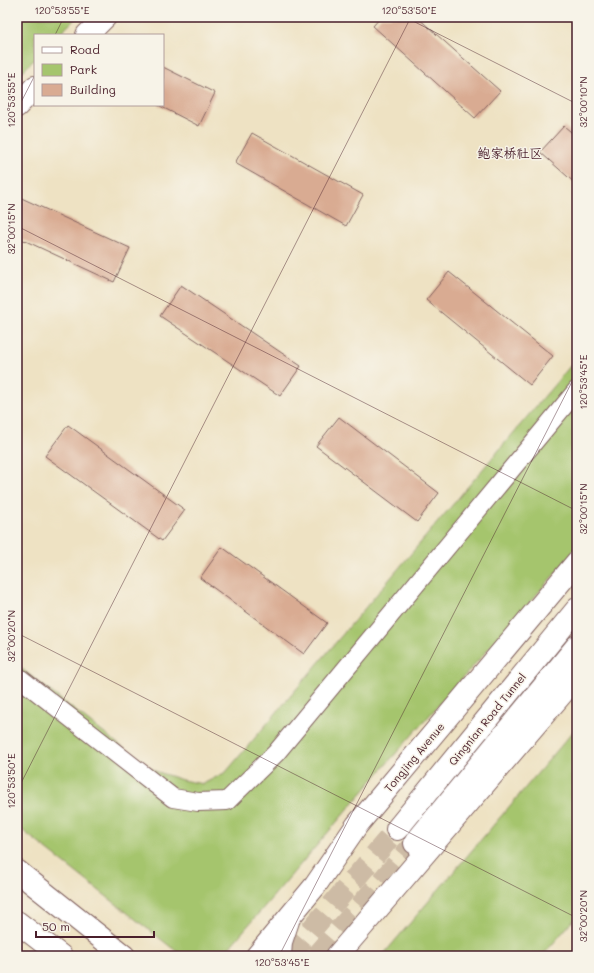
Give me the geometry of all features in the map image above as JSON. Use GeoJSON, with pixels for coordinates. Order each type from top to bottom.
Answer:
{"type":"FeatureCollection","features":[{"type":"Feature","properties":{"kind":"main road"},"geometry":{"type":"LineString","coordinates":[[88,34],[105,17]]}},
{"type":"Feature","properties":{"kind":"main road"},"geometry":{"type":"LineString","coordinates":[[17,106],[34,88]]}},
{"type":"Feature","properties":{"kind":"main road","name":"Tongjing Avenue"},"geometry":{"type":"LineString","coordinates":[[257,956],[288,921],[315,886],[357,825],[577,562]]}},
{"type":"Feature","properties":{"kind":"main road","name":"Qingnian Road Tunnel"},"geometry":{"type":"LineString","coordinates":[[397,830],[577,609]]}},
{"type":"Feature","properties":{"kind":"main road","name":"Qingnian Road Tunnel"},"geometry":{"type":"LineString","coordinates":[[415,842],[577,646]]}},
{"type":"Feature","properties":{"kind":"main road"},"geometry":{"type":"LineString","coordinates":[[337,956],[577,676]]}},
{"type":"Feature","properties":{"kind":"main road"},"geometry":{"type":"LineString","coordinates":[[17,871],[124,956]]}},
{"type":"Feature","properties":{"kind":"main road"},"geometry":{"type":"LineString","coordinates":[[280,956],[281,942],[288,921]]}},
{"type":"Feature","properties":{"kind":"main road"},"geometry":{"type":"LineString","coordinates":[[17,922],[61,956]]}},
{"type":"Feature","properties":{"kind":"street"},"geometry":{"type":"LineString","coordinates":[[17,676],[173,798],[198,802],[227,801],[276,754],[577,390]]}},
{"type":"Feature","properties":{"kind":"green space"},"geometry":{"type":"Polygon","coordinates":[[[17,17],[77,17],[60,34],[34,34],[34,60],[17,77],[17,17]]]}},
{"type":"Feature","properties":{"kind":"green space"},"geometry":{"type":"Polygon","coordinates":[[[577,358],[577,549],[390,760],[222,956],[188,956],[172,948],[17,826],[17,665],[106,735],[155,771],[182,780],[203,784],[226,772],[577,358]]]}},
{"type":"Feature","properties":{"kind":"green space"},"geometry":{"type":"Polygon","coordinates":[[[577,727],[577,916],[542,956],[382,956],[577,727]]]}},
{"type":"Feature","properties":{"kind":"building"},"geometry":{"type":"Polygon","coordinates":[[[381,17],[417,17],[500,91],[475,118],[373,26],[381,17]]]}},
{"type":"Feature","properties":{"kind":"building"},"geometry":{"type":"Polygon","coordinates":[[[164,68],[215,93],[199,126],[160,106],[164,106],[164,68]]]}},
{"type":"Feature","properties":{"kind":"building"},"geometry":{"type":"Polygon","coordinates":[[[564,126],[577,137],[577,185],[540,152],[564,126]]]}},
{"type":"Feature","properties":{"kind":"building"},"geometry":{"type":"Polygon","coordinates":[[[252,133],[363,195],[346,226],[235,163],[252,133]]]}},
{"type":"Feature","properties":{"kind":"building"},"geometry":{"type":"Polygon","coordinates":[[[17,196],[130,248],[114,282],[17,237],[17,196]]]}},
{"type":"Feature","properties":{"kind":"building"},"geometry":{"type":"Polygon","coordinates":[[[449,272],[553,356],[530,385],[426,300],[449,272]]]}},
{"type":"Feature","properties":{"kind":"building"},"geometry":{"type":"Polygon","coordinates":[[[181,285],[301,366],[280,396],[160,316],[181,285]]]}},
{"type":"Feature","properties":{"kind":"building"},"geometry":{"type":"Polygon","coordinates":[[[339,417],[439,493],[417,522],[316,446],[339,417]]]}},
{"type":"Feature","properties":{"kind":"building"},"geometry":{"type":"Polygon","coordinates":[[[68,425],[185,510],[162,541],[45,456],[68,425]]]}},
{"type":"Feature","properties":{"kind":"building"},"geometry":{"type":"Polygon","coordinates":[[[222,547],[327,623],[304,654],[200,578],[222,547]]]}},
{"type":"Feature","properties":{"kind":"tunnel"},"geometry":{"type":"LineString","coordinates":[[289,956],[397,829]]}},
{"type":"Feature","properties":{"kind":"tunnel"},"geometry":{"type":"LineString","coordinates":[[317,956],[415,843]]}},
{"type":"Feature","properties":{"kind":"district","name":"鲍家桥社区"},"geometry":{"type":"Point","coordinates":[510,152]}}]}
